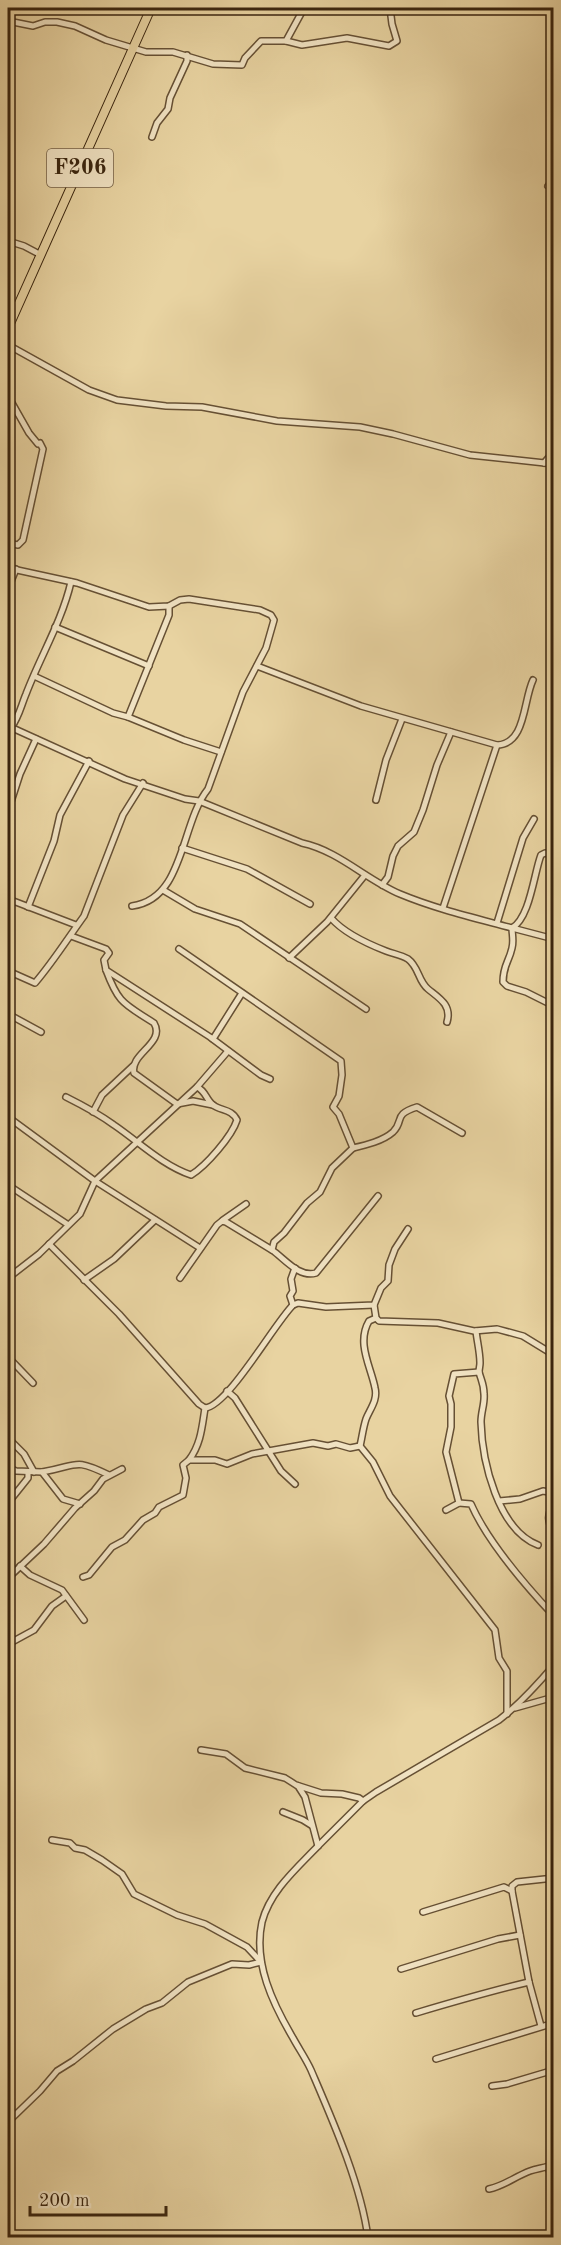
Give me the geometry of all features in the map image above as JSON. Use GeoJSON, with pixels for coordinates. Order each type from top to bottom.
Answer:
{"type":"FeatureCollection","features":[{"type":"Feature","properties":{"kind":"main road","name":"F206"},"geometry":{"type":"LineString","coordinates":[[8,326],[151,8]]}},
{"type":"Feature","properties":{"kind":"street"},"geometry":{"type":"LineString","coordinates":[[286,41],[304,8]]}},
{"type":"Feature","properties":{"kind":"street"},"geometry":{"type":"LineString","coordinates":[[8,21],[31,26],[45,22],[57,22],[75,26],[106,40],[146,52],[173,52],[213,64],[242,65],[245,58],[261,41],[286,41],[302,45],[347,38],[389,46],[397,41],[390,8]]}},
{"type":"Feature","properties":{"kind":"street"},"geometry":{"type":"LineString","coordinates":[[152,137],[157,123],[168,109],[170,98],[187,61],[187,55]]}},
{"type":"Feature","properties":{"kind":"street"},"geometry":{"type":"LineString","coordinates":[[8,172],[10,180],[8,189]]}},
{"type":"Feature","properties":{"kind":"street"},"geometry":{"type":"LineString","coordinates":[[8,241],[41,255]]}},
{"type":"Feature","properties":{"kind":"street"},"geometry":{"type":"LineString","coordinates":[[8,345],[81,386],[117,400],[202,407],[278,421],[347,428],[360,427],[470,455],[554,464]]}},
{"type":"Feature","properties":{"kind":"street"},"geometry":{"type":"LineString","coordinates":[[8,396],[29,433],[43,449],[23,540],[18,545],[8,543]]}},
{"type":"Feature","properties":{"kind":"street"},"geometry":{"type":"LineString","coordinates":[[544,463],[554,451]]}},
{"type":"Feature","properties":{"kind":"street"},"geometry":{"type":"LineString","coordinates":[[8,568],[71,582],[149,607],[169,606],[180,600],[189,600],[260,610],[271,615],[274,620],[266,648],[243,692],[208,789],[199,801],[173,875],[163,890],[150,902],[132,906]]}},
{"type":"Feature","properties":{"kind":"street"},"geometry":{"type":"LineString","coordinates":[[8,589],[16,569]]}},
{"type":"Feature","properties":{"kind":"street"},"geometry":{"type":"LineString","coordinates":[[71,582],[18,718],[9,727],[125,778],[185,799],[199,801],[337,855],[365,875],[401,894],[442,908],[554,939]]}},
{"type":"Feature","properties":{"kind":"street"},"geometry":{"type":"LineString","coordinates":[[128,717],[169,615],[169,606]]}},
{"type":"Feature","properties":{"kind":"street"},"geometry":{"type":"LineString","coordinates":[[55,627],[149,666]]}},
{"type":"Feature","properties":{"kind":"street"},"geometry":{"type":"LineString","coordinates":[[257,666],[362,706],[497,745],[506,744],[514,739],[533,680]]}},
{"type":"Feature","properties":{"kind":"street"},"geometry":{"type":"LineString","coordinates":[[34,676],[113,713],[221,752]]}},
{"type":"Feature","properties":{"kind":"street"},"geometry":{"type":"LineString","coordinates":[[376,800],[386,760],[402,719]]}},
{"type":"Feature","properties":{"kind":"street"},"geometry":{"type":"LineString","coordinates":[[382,885],[388,877],[398,846],[414,832],[451,732]]}},
{"type":"Feature","properties":{"kind":"street"},"geometry":{"type":"LineString","coordinates":[[8,811],[20,774],[36,739]]}},
{"type":"Feature","properties":{"kind":"street"},"geometry":{"type":"LineString","coordinates":[[442,908],[497,745]]}},
{"type":"Feature","properties":{"kind":"street"},"geometry":{"type":"LineString","coordinates":[[28,907],[54,841],[60,815],[89,761]]}},
{"type":"Feature","properties":{"kind":"street"},"geometry":{"type":"LineString","coordinates":[[8,971],[35,983],[71,936],[76,925],[84,916],[123,815],[143,783]]}},
{"type":"Feature","properties":{"kind":"street"},"geometry":{"type":"LineString","coordinates":[[496,923],[523,838],[534,819]]}},
{"type":"Feature","properties":{"kind":"street"},"geometry":{"type":"LineString","coordinates":[[182,848],[247,869],[310,904]]}},
{"type":"Feature","properties":{"kind":"street"},"geometry":{"type":"LineString","coordinates":[[512,928],[518,924],[527,903],[541,855],[545,853],[554,855]]}},
{"type":"Feature","properties":{"kind":"street"},"geometry":{"type":"LineString","coordinates":[[289,958],[331,918],[365,875]]}},
{"type":"Feature","properties":{"kind":"street"},"geometry":{"type":"LineString","coordinates":[[163,890],[202,912],[240,924],[366,1009]]}},
{"type":"Feature","properties":{"kind":"street"},"geometry":{"type":"LineString","coordinates":[[8,899],[76,925]]}},
{"type":"Feature","properties":{"kind":"street"},"geometry":{"type":"LineString","coordinates":[[331,918],[364,940],[400,955],[414,964],[426,988],[439,996],[447,1009],[449,1015],[447,1022]]}},
{"type":"Feature","properties":{"kind":"street"},"geometry":{"type":"LineString","coordinates":[[512,928],[512,951],[503,969],[502,982],[554,1006]]}},
{"type":"Feature","properties":{"kind":"street"},"geometry":{"type":"LineString","coordinates":[[71,936],[106,949],[109,953],[104,960],[114,993],[123,1003],[154,1023],[157,1028],[153,1041],[135,1065],[102,1095],[93,1112]]}},
{"type":"Feature","properties":{"kind":"street"},"geometry":{"type":"LineString","coordinates":[[179,949],[341,1061],[339,1096],[333,1107],[339,1114],[353,1148]]}},
{"type":"Feature","properties":{"kind":"street"},"geometry":{"type":"LineString","coordinates":[[106,970],[270,1079]]}},
{"type":"Feature","properties":{"kind":"street"},"geometry":{"type":"LineString","coordinates":[[213,1039],[242,993]]}},
{"type":"Feature","properties":{"kind":"street"},"geometry":{"type":"LineString","coordinates":[[8,1014],[41,1032]]}},
{"type":"Feature","properties":{"kind":"street"},"geometry":{"type":"LineString","coordinates":[[8,1278],[49,1244],[67,1224],[80,1214],[95,1181],[138,1144],[197,1087],[228,1051]]}},
{"type":"Feature","properties":{"kind":"street"},"geometry":{"type":"LineString","coordinates":[[66,1096],[181,1172],[191,1175],[198,1171],[231,1134],[237,1120],[234,1114],[213,1105],[193,1101],[177,1104],[134,1073],[135,1065]]}},
{"type":"Feature","properties":{"kind":"street"},"geometry":{"type":"LineString","coordinates":[[197,1087],[205,1092],[213,1105]]}},
{"type":"Feature","properties":{"kind":"street"},"geometry":{"type":"LineString","coordinates":[[273,1250],[274,1242],[320,1192],[332,1168],[353,1148],[384,1138],[394,1131],[402,1113],[417,1107],[462,1132]]}},
{"type":"Feature","properties":{"kind":"street"},"geometry":{"type":"LineString","coordinates":[[8,1117],[95,1181],[200,1248]]}},
{"type":"Feature","properties":{"kind":"street"},"geometry":{"type":"LineString","coordinates":[[8,1185],[67,1224]]}},
{"type":"Feature","properties":{"kind":"street"},"geometry":{"type":"LineString","coordinates":[[222,1221],[273,1250],[294,1268],[309,1275],[316,1274],[378,1196]]}},
{"type":"Feature","properties":{"kind":"street"},"geometry":{"type":"LineString","coordinates":[[180,1278],[217,1225],[246,1204]]}},
{"type":"Feature","properties":{"kind":"street"},"geometry":{"type":"LineString","coordinates":[[84,1280],[114,1259],[155,1220]]}},
{"type":"Feature","properties":{"kind":"street"},"geometry":{"type":"LineString","coordinates":[[408,1229],[395,1249],[389,1265],[388,1281],[381,1288],[374,1305],[376,1318],[379,1321],[438,1323],[476,1331],[497,1329],[523,1336],[554,1356]]}},
{"type":"Feature","properties":{"kind":"street"},"geometry":{"type":"LineString","coordinates":[[49,1244],[119,1314],[205,1408]]}},
{"type":"Feature","properties":{"kind":"street"},"geometry":{"type":"LineString","coordinates":[[294,1268],[291,1280],[293,1291],[290,1296],[294,1305]]}},
{"type":"Feature","properties":{"kind":"street"},"geometry":{"type":"LineString","coordinates":[[205,1408],[215,1405],[294,1305],[298,1303],[326,1307],[374,1305]]}},
{"type":"Feature","properties":{"kind":"street"},"geometry":{"type":"LineString","coordinates":[[360,1446],[365,1422],[375,1398],[375,1388],[367,1366],[364,1337],[369,1321],[376,1318]]}},
{"type":"Feature","properties":{"kind":"street"},"geometry":{"type":"LineString","coordinates":[[476,1331],[479,1372],[483,1380],[484,1392],[481,1419],[483,1454],[488,1472],[499,1502],[514,1527],[521,1532],[526,1541],[538,1545]]}},
{"type":"Feature","properties":{"kind":"street"},"geometry":{"type":"LineString","coordinates":[[8,1357],[33,1383]]}},
{"type":"Feature","properties":{"kind":"street"},"geometry":{"type":"LineString","coordinates":[[459,1503],[446,1452],[451,1427],[452,1404],[449,1396],[454,1374],[479,1372]]}},
{"type":"Feature","properties":{"kind":"street"},"geometry":{"type":"LineString","coordinates":[[227,1391],[235,1398],[281,1471],[295,1484]]}},
{"type":"Feature","properties":{"kind":"street"},"geometry":{"type":"LineString","coordinates":[[83,1577],[88,1575],[112,1548],[125,1540],[143,1520],[155,1514],[159,1507],[183,1495],[186,1478],[183,1465],[196,1450],[205,1408]]}},
{"type":"Feature","properties":{"kind":"street"},"geometry":{"type":"LineString","coordinates":[[8,1438],[24,1454],[31,1472],[8,1503]]}},
{"type":"Feature","properties":{"kind":"street"},"geometry":{"type":"LineString","coordinates":[[189,1460],[215,1460],[227,1464],[252,1454],[313,1443],[328,1446],[336,1444],[351,1448],[360,1446]]}},
{"type":"Feature","properties":{"kind":"street"},"geometry":{"type":"LineString","coordinates":[[360,1446],[373,1462],[390,1496],[495,1630],[500,1658],[507,1671],[507,1714]]}},
{"type":"Feature","properties":{"kind":"street"},"geometry":{"type":"LineString","coordinates":[[8,1467],[16,1472],[42,1472],[79,1463],[90,1465],[109,1475]]}},
{"type":"Feature","properties":{"kind":"street"},"geometry":{"type":"LineString","coordinates":[[8,1578],[44,1544],[109,1475],[122,1470]]}},
{"type":"Feature","properties":{"kind":"street"},"geometry":{"type":"LineString","coordinates":[[42,1472],[63,1499],[81,1504]]}},
{"type":"Feature","properties":{"kind":"street"},"geometry":{"type":"LineString","coordinates":[[499,1502],[520,1499],[543,1491],[549,1492],[554,1499]]}},
{"type":"Feature","properties":{"kind":"street"},"geometry":{"type":"LineString","coordinates":[[446,1510],[459,1503],[471,1504],[514,1570],[554,1616]]}},
{"type":"Feature","properties":{"kind":"street"},"geometry":{"type":"LineString","coordinates":[[554,1505],[550,1509],[548,1521],[554,1533]]}},
{"type":"Feature","properties":{"kind":"street"},"geometry":{"type":"LineString","coordinates":[[20,1566],[30,1575],[62,1590],[84,1620]]}},
{"type":"Feature","properties":{"kind":"street"},"geometry":{"type":"LineString","coordinates":[[12,1641],[34,1630],[52,1606],[66,1596]]}},
{"type":"Feature","properties":{"kind":"street"},"geometry":{"type":"LineString","coordinates":[[368,2238],[355,2187],[332,2121],[310,2067],[281,2016],[267,1985],[261,1962],[262,1922],[268,1908],[288,1877],[363,1801],[507,1714],[554,1665]]}},
{"type":"Feature","properties":{"kind":"street"},"geometry":{"type":"LineString","coordinates":[[514,1708],[554,1697]]}},
{"type":"Feature","properties":{"kind":"street"},"geometry":{"type":"LineString","coordinates":[[201,1750],[226,1754],[245,1768],[285,1778],[297,1785],[321,1793],[342,1794],[363,1801]]}},
{"type":"Feature","properties":{"kind":"street"},"geometry":{"type":"LineString","coordinates":[[297,1785],[305,1797],[318,1846]]}},
{"type":"Feature","properties":{"kind":"street"},"geometry":{"type":"LineString","coordinates":[[283,1812],[312,1826]]}},
{"type":"Feature","properties":{"kind":"street"},"geometry":{"type":"LineString","coordinates":[[52,1840],[70,1843],[75,1848],[85,1850],[122,1874],[134,1894],[177,1915],[205,1924],[247,1947],[261,1962]]}},
{"type":"Feature","properties":{"kind":"street"},"geometry":{"type":"LineString","coordinates":[[541,2026],[529,1982],[512,1886],[517,1882],[554,1878]]}},
{"type":"Feature","properties":{"kind":"street"},"geometry":{"type":"LineString","coordinates":[[423,1912],[504,1887],[512,1891]]}},
{"type":"Feature","properties":{"kind":"street"},"geometry":{"type":"LineString","coordinates":[[401,1970],[498,1939],[520,1935]]}},
{"type":"Feature","properties":{"kind":"street"},"geometry":{"type":"LineString","coordinates":[[8,2122],[57,2071],[113,2029],[146,2009],[162,2003],[189,1982],[232,1964],[249,1965],[261,1962]]}},
{"type":"Feature","properties":{"kind":"street"},"geometry":{"type":"LineString","coordinates":[[416,2013],[492,1990],[529,1982]]}},
{"type":"Feature","properties":{"kind":"street"},"geometry":{"type":"LineString","coordinates":[[436,2058],[554,2023]]}},
{"type":"Feature","properties":{"kind":"street"},"geometry":{"type":"LineString","coordinates":[[492,2086],[507,2084],[554,2070]]}},
{"type":"Feature","properties":{"kind":"street"},"geometry":{"type":"LineString","coordinates":[[489,2189],[528,2171],[551,2165],[554,2183]]}}]}
